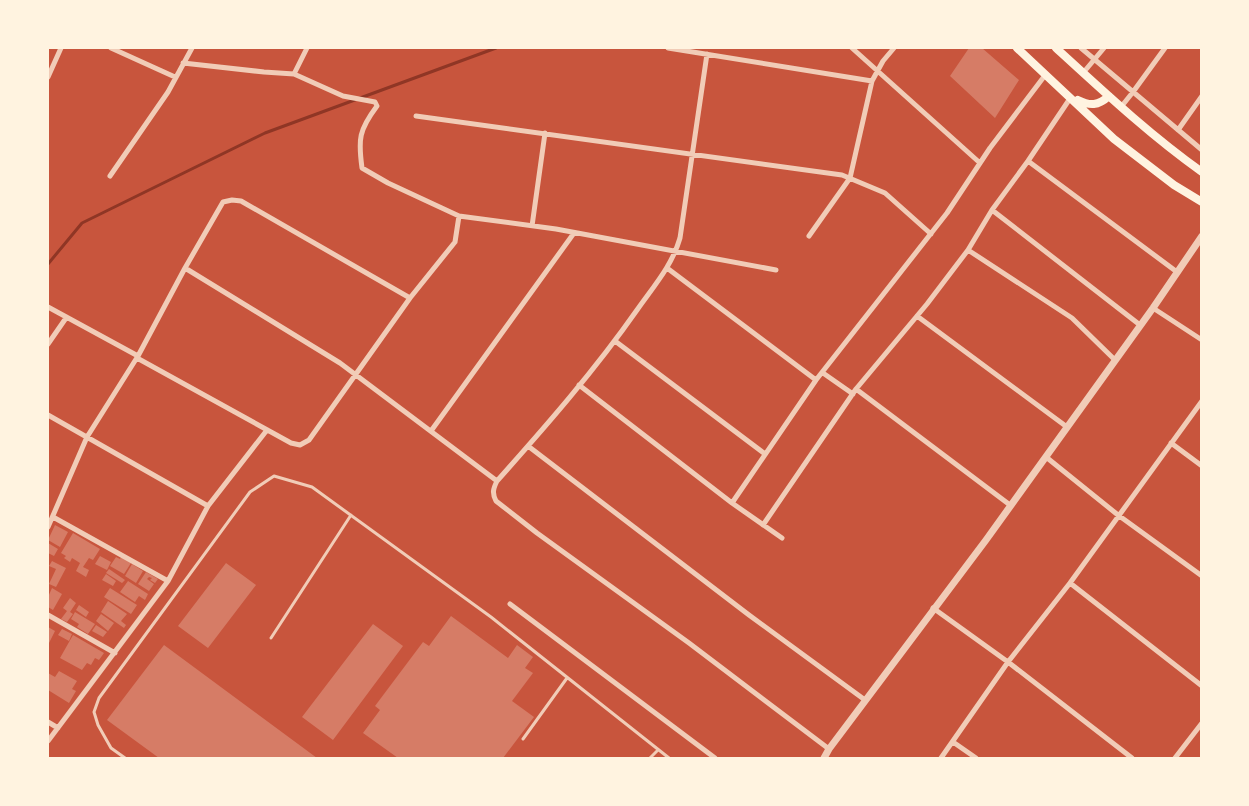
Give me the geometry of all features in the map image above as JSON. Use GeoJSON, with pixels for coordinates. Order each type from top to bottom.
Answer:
{"type":"FeatureCollection","features":[{"type":"Feature","properties":{"kind":"main road"},"geometry":{"type":"LineString","coordinates":[[1017,48],[1046,73],[1114,139],[1174,185],[1202,202]]}},
{"type":"Feature","properties":{"kind":"main road"},"geometry":{"type":"LineString","coordinates":[[1056,48],[1064,50],[1083,73],[1121,107],[1202,172]]}},
{"type":"Feature","properties":{"kind":"main road"},"geometry":{"type":"LineString","coordinates":[[1071,97],[1086,104],[1096,105],[1109,96]]}},
{"type":"Feature","properties":{"kind":"street"},"geometry":{"type":"LineString","coordinates":[[48,77],[61,48]]}},
{"type":"Feature","properties":{"kind":"street"},"geometry":{"type":"LineString","coordinates":[[111,48],[175,77]]}},
{"type":"Feature","properties":{"kind":"street"},"geometry":{"type":"LineString","coordinates":[[110,176],[168,92],[192,48]]}},
{"type":"Feature","properties":{"kind":"street"},"geometry":{"type":"LineString","coordinates":[[294,74],[307,48]]}},
{"type":"Feature","properties":{"kind":"street"},"geometry":{"type":"LineString","coordinates":[[668,48],[872,81]]}},
{"type":"Feature","properties":{"kind":"street"},"geometry":{"type":"LineString","coordinates":[[852,48],[980,163]]}},
{"type":"Feature","properties":{"kind":"street"},"geometry":{"type":"LineString","coordinates":[[809,236],[850,178],[872,81],[883,61],[894,48]]}},
{"type":"Feature","properties":{"kind":"street"},"geometry":{"type":"LineString","coordinates":[[1081,48],[1202,150]]}},
{"type":"Feature","properties":{"kind":"street"},"geometry":{"type":"LineString","coordinates":[[1083,73],[1104,48]]}},
{"type":"Feature","properties":{"kind":"street"},"geometry":{"type":"LineString","coordinates":[[1121,107],[1165,48]]}},
{"type":"Feature","properties":{"kind":"street"},"geometry":{"type":"LineString","coordinates":[[707,54],[694,153],[676,252],[667,268],[615,341],[497,481],[493,488],[493,494],[496,500],[537,533],[689,643],[827,755],[865,700],[1046,457],[1202,236]]}},
{"type":"Feature","properties":{"kind":"street"},"geometry":{"type":"LineString","coordinates":[[183,63],[294,74],[343,96],[375,102],[377,106],[366,121],[359,145],[362,168],[388,183],[459,216],[574,233],[776,270]]}},
{"type":"Feature","properties":{"kind":"street"},"geometry":{"type":"LineString","coordinates":[[732,503],[816,380],[947,213],[980,163],[1046,73]]}},
{"type":"Feature","properties":{"kind":"street"},"geometry":{"type":"LineString","coordinates":[[1178,130],[1202,96]]}},
{"type":"Feature","properties":{"kind":"street"},"geometry":{"type":"LineString","coordinates":[[763,525],[855,391],[918,316],[968,250],[992,210],[1071,97]]}},
{"type":"Feature","properties":{"kind":"street"},"geometry":{"type":"LineString","coordinates":[[416,116],[842,175],[885,193],[931,234]]}},
{"type":"Feature","properties":{"kind":"street"},"geometry":{"type":"LineString","coordinates":[[532,226],[545,133]]}},
{"type":"Feature","properties":{"kind":"street"},"geometry":{"type":"LineString","coordinates":[[1028,161],[1177,272]]}},
{"type":"Feature","properties":{"kind":"street"},"geometry":{"type":"LineString","coordinates":[[48,527],[87,437],[138,356],[223,202],[241,201],[410,298]]}},
{"type":"Feature","properties":{"kind":"street"},"geometry":{"type":"LineString","coordinates":[[992,210],[1140,326]]}},
{"type":"Feature","properties":{"kind":"street"},"geometry":{"type":"LineString","coordinates":[[48,307],[267,430],[291,443],[300,445],[309,440],[410,298],[455,242],[459,216]]}},
{"type":"Feature","properties":{"kind":"street"},"geometry":{"type":"LineString","coordinates":[[431,431],[574,233]]}},
{"type":"Feature","properties":{"kind":"street"},"geometry":{"type":"LineString","coordinates":[[968,250],[1072,318],[1115,360]]}},
{"type":"Feature","properties":{"kind":"street"},"geometry":{"type":"LineString","coordinates":[[185,268],[340,363],[497,481]]}},
{"type":"Feature","properties":{"kind":"street"},"geometry":{"type":"LineString","coordinates":[[667,268],[816,380]]}},
{"type":"Feature","properties":{"kind":"street"},"geometry":{"type":"LineString","coordinates":[[1153,308],[1202,340]]}},
{"type":"Feature","properties":{"kind":"street"},"geometry":{"type":"LineString","coordinates":[[918,316],[1067,427]]}},
{"type":"Feature","properties":{"kind":"street"},"geometry":{"type":"LineString","coordinates":[[48,344],[66,318]]}},
{"type":"Feature","properties":{"kind":"street"},"geometry":{"type":"LineString","coordinates":[[615,341],[765,454]]}},
{"type":"Feature","properties":{"kind":"street"},"geometry":{"type":"LineString","coordinates":[[823,373],[855,391],[1010,505]]}},
{"type":"Feature","properties":{"kind":"street"},"geometry":{"type":"LineString","coordinates":[[579,385],[732,503],[782,538]]}},
{"type":"Feature","properties":{"kind":"street"},"geometry":{"type":"LineString","coordinates":[[941,758],[1008,662],[1070,583],[1118,514],[1202,401]]}},
{"type":"Feature","properties":{"kind":"street"},"geometry":{"type":"LineString","coordinates":[[48,415],[208,506]]}},
{"type":"Feature","properties":{"kind":"street"},"geometry":{"type":"LineString","coordinates":[[48,741],[168,581],[208,506],[267,430]]}},
{"type":"Feature","properties":{"kind":"street"},"geometry":{"type":"LineString","coordinates":[[1171,443],[1202,466]]}},
{"type":"Feature","properties":{"kind":"street"},"geometry":{"type":"LineString","coordinates":[[528,446],[749,615],[865,700]]}},
{"type":"Feature","properties":{"kind":"street"},"geometry":{"type":"LineString","coordinates":[[1046,457],[1118,514],[1202,576]]}},
{"type":"Feature","properties":{"kind":"street"},"geometry":{"type":"LineString","coordinates":[[53,517],[168,581]]}},
{"type":"Feature","properties":{"kind":"street"},"geometry":{"type":"LineString","coordinates":[[1070,583],[1202,686]]}},
{"type":"Feature","properties":{"kind":"street"},"geometry":{"type":"LineString","coordinates":[[510,604],[715,758]]}},
{"type":"Feature","properties":{"kind":"street"},"geometry":{"type":"LineString","coordinates":[[933,608],[1008,662],[1132,758]]}},
{"type":"Feature","properties":{"kind":"street"},"geometry":{"type":"LineString","coordinates":[[48,616],[115,653]]}},
{"type":"Feature","properties":{"kind":"street"},"geometry":{"type":"LineString","coordinates":[[48,722],[58,728]]}},
{"type":"Feature","properties":{"kind":"street"},"geometry":{"type":"LineString","coordinates":[[1175,758],[1202,723]]}},
{"type":"Feature","properties":{"kind":"street"},"geometry":{"type":"LineString","coordinates":[[953,742],[976,758]]}},
{"type":"Feature","properties":{"kind":"lane"},"geometry":{"type":"LineString","coordinates":[[125,758],[111,748],[98,725],[94,712],[99,698],[250,492],[274,476],[312,487],[491,618],[669,758]]}},
{"type":"Feature","properties":{"kind":"lane"},"geometry":{"type":"LineString","coordinates":[[271,638],[351,515]]}},
{"type":"Feature","properties":{"kind":"lane"},"geometry":{"type":"LineString","coordinates":[[523,739],[567,678]]}},
{"type":"Feature","properties":{"kind":"lane"},"geometry":{"type":"LineString","coordinates":[[650,758],[658,750]]}},
{"type":"Feature","properties":{"kind":"building"},"geometry":{"type":"Polygon","coordinates":[[[969,48],[982,48],[1019,80],[995,118],[950,76],[969,48]]]}},
{"type":"Feature","properties":{"kind":"building"},"geometry":{"type":"Polygon","coordinates":[[[55,525],[68,532],[60,547],[48,540],[55,525]]]}},
{"type":"Feature","properties":{"kind":"building"},"geometry":{"type":"Polygon","coordinates":[[[73,533],[100,549],[93,560],[89,558],[83,567],[89,570],[86,577],[76,571],[80,563],[72,558],[70,562],[61,553],[73,533]]]}},
{"type":"Feature","properties":{"kind":"building"},"geometry":{"type":"Polygon","coordinates":[[[48,543],[58,549],[54,556],[48,553],[48,543]]]}},
{"type":"Feature","properties":{"kind":"building"},"geometry":{"type":"Polygon","coordinates":[[[100,556],[111,562],[107,570],[95,564],[100,556]]]}},
{"type":"Feature","properties":{"kind":"building"},"geometry":{"type":"Polygon","coordinates":[[[116,557],[120,559],[121,557],[131,563],[124,574],[110,566],[116,557]]]}},
{"type":"Feature","properties":{"kind":"building"},"geometry":{"type":"Polygon","coordinates":[[[52,561],[66,568],[56,587],[49,584],[56,569],[49,566],[52,561]]]}},
{"type":"Feature","properties":{"kind":"building"},"geometry":{"type":"Polygon","coordinates":[[[226,563],[256,585],[208,648],[178,626],[226,563]]]}},
{"type":"Feature","properties":{"kind":"building"},"geometry":{"type":"Polygon","coordinates":[[[132,564],[143,571],[136,583],[125,576],[132,564]]]}},
{"type":"Feature","properties":{"kind":"building"},"geometry":{"type":"Polygon","coordinates":[[[109,569],[125,580],[122,583],[106,573],[109,569]]]}},
{"type":"Feature","properties":{"kind":"building"},"geometry":{"type":"Polygon","coordinates":[[[146,572],[158,579],[155,583],[150,580],[152,578],[149,577],[147,579],[154,584],[149,591],[138,584],[146,572]]]}},
{"type":"Feature","properties":{"kind":"building"},"geometry":{"type":"Polygon","coordinates":[[[106,574],[116,581],[113,586],[102,580],[106,574]]]}},
{"type":"Feature","properties":{"kind":"building"},"geometry":{"type":"Polygon","coordinates":[[[128,581],[148,594],[145,600],[139,596],[135,602],[120,592],[128,581]]]}},
{"type":"Feature","properties":{"kind":"building"},"geometry":{"type":"Polygon","coordinates":[[[52,588],[62,594],[53,610],[48,607],[48,597],[52,588]]]}},
{"type":"Feature","properties":{"kind":"building"},"geometry":{"type":"Polygon","coordinates":[[[110,588],[137,605],[131,614],[104,597],[110,588]]]}},
{"type":"Feature","properties":{"kind":"building"},"geometry":{"type":"Polygon","coordinates":[[[70,598],[76,603],[70,612],[73,614],[67,622],[61,619],[67,611],[63,608],[70,598]]]}},
{"type":"Feature","properties":{"kind":"building"},"geometry":{"type":"Polygon","coordinates":[[[108,601],[127,614],[121,621],[126,625],[124,628],[101,612],[108,601]]]}},
{"type":"Feature","properties":{"kind":"building"},"geometry":{"type":"Polygon","coordinates":[[[79,605],[89,612],[86,617],[76,610],[79,605]]]}},
{"type":"Feature","properties":{"kind":"building"},"geometry":{"type":"Polygon","coordinates":[[[75,612],[95,624],[88,634],[77,627],[79,624],[71,619],[75,612]]]}},
{"type":"Feature","properties":{"kind":"building"},"geometry":{"type":"Polygon","coordinates":[[[101,614],[114,623],[108,631],[96,621],[101,614]]]}},
{"type":"Feature","properties":{"kind":"building"},"geometry":{"type":"Polygon","coordinates":[[[451,616],[508,658],[517,645],[533,657],[525,668],[533,673],[512,701],[534,717],[503,758],[398,758],[363,733],[380,710],[375,706],[423,642],[429,646],[451,616]]]}},
{"type":"Feature","properties":{"kind":"building"},"geometry":{"type":"Polygon","coordinates":[[[373,624],[403,646],[333,740],[302,717],[373,624]]]}},
{"type":"Feature","properties":{"kind":"building"},"geometry":{"type":"Polygon","coordinates":[[[96,625],[107,632],[103,637],[92,631],[96,625]]]}},
{"type":"Feature","properties":{"kind":"building"},"geometry":{"type":"Polygon","coordinates":[[[48,627],[55,631],[48,645],[48,627]]]}},
{"type":"Feature","properties":{"kind":"building"},"geometry":{"type":"Polygon","coordinates":[[[62,629],[72,634],[69,641],[58,635],[62,629]]]}},
{"type":"Feature","properties":{"kind":"building"},"geometry":{"type":"Polygon","coordinates":[[[73,635],[104,653],[99,660],[95,658],[91,665],[87,663],[82,670],[60,658],[73,635]]]}},
{"type":"Feature","properties":{"kind":"building"},"geometry":{"type":"Polygon","coordinates":[[[164,645],[317,758],[159,758],[107,720],[164,645]]]}},
{"type":"Feature","properties":{"kind":"building"},"geometry":{"type":"Polygon","coordinates":[[[59,671],[77,681],[72,689],[76,691],[69,703],[48,690],[48,673],[55,677],[59,671]]]}},
{"type":"Feature","properties":{"kind":"waterway"},"geometry":{"type":"LineString","coordinates":[[48,264],[82,223],[265,133],[496,48]]}}]}
